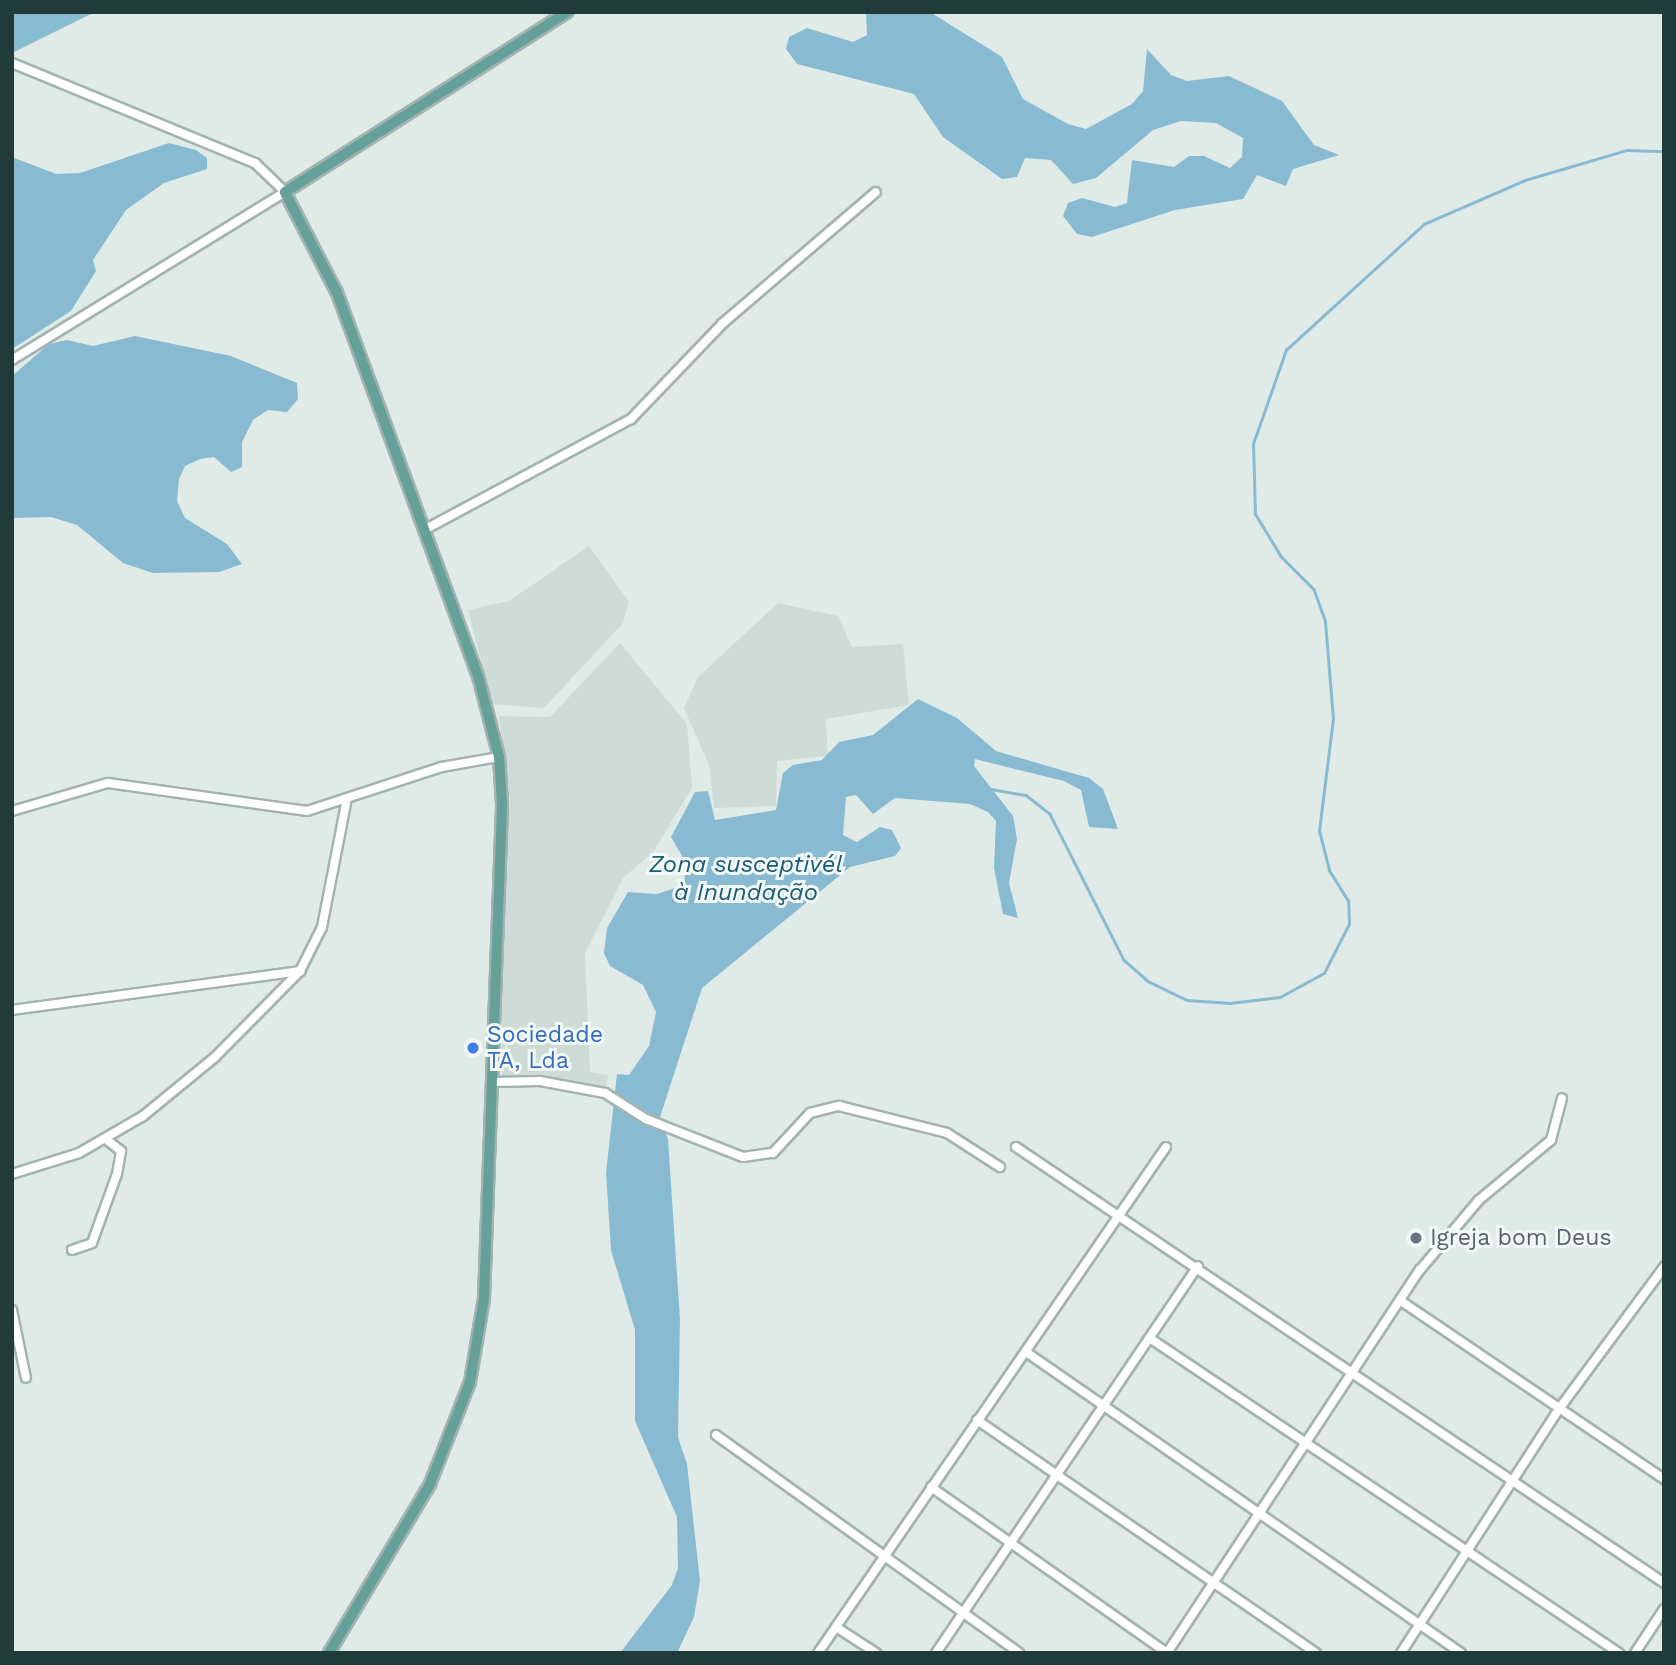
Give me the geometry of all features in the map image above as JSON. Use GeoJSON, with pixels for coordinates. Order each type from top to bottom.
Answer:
{"type":"FeatureCollection","features":[{"type":"Feature","properties":{"kind":"main road"},"geometry":{"type":"LineString","coordinates":[[329,1653],[417,1510],[470,1382],[484,1298],[494,1082],[499,757],[478,676],[336,292],[285,192],[568,12]]}},
{"type":"Feature","properties":{"kind":"street"},"geometry":{"type":"LineString","coordinates":[[12,63],[255,163],[285,192],[12,360]]}},
{"type":"Feature","properties":{"kind":"street"},"geometry":{"type":"LineString","coordinates":[[424,530],[631,419],[723,323],[876,192]]}},
{"type":"Feature","properties":{"kind":"street"},"geometry":{"type":"LineString","coordinates":[[12,811],[108,783],[289,811],[346,803],[442,767],[499,757]]}},
{"type":"Feature","properties":{"kind":"street"},"geometry":{"type":"LineString","coordinates":[[12,1174],[107,1140],[185,1084],[300,971],[320,934],[346,803]]}},
{"type":"Feature","properties":{"kind":"street"},"geometry":{"type":"LineString","coordinates":[[12,1010],[300,971]]}},
{"type":"Feature","properties":{"kind":"street"},"geometry":{"type":"LineString","coordinates":[[494,1082],[540,1081],[606,1093],[654,1122],[743,1157],[773,1153],[810,1113],[839,1106],[947,1133],[1000,1167]]}},
{"type":"Feature","properties":{"kind":"street"},"geometry":{"type":"LineString","coordinates":[[931,1487],[1010,1546],[1167,1653],[1357,1374],[1401,1301],[1469,1210],[1551,1140],[1562,1098]]}},
{"type":"Feature","properties":{"kind":"street"},"geometry":{"type":"LineString","coordinates":[[72,1250],[92,1243],[117,1174],[121,1151],[107,1140]]}},
{"type":"Feature","properties":{"kind":"street"},"geometry":{"type":"LineString","coordinates":[[1016,1147],[1198,1266],[1664,1583]]}},
{"type":"Feature","properties":{"kind":"street"},"geometry":{"type":"LineString","coordinates":[[818,1653],[882,1555],[1026,1352],[1118,1213],[1166,1147]]}},
{"type":"Feature","properties":{"kind":"street"},"geometry":{"type":"LineString","coordinates":[[936,1653],[1198,1266]]}},
{"type":"Feature","properties":{"kind":"street"},"geometry":{"type":"LineString","coordinates":[[1401,1653],[1469,1557],[1559,1409],[1664,1267]]}},
{"type":"Feature","properties":{"kind":"street"},"geometry":{"type":"LineString","coordinates":[[1401,1301],[1664,1479]]}},
{"type":"Feature","properties":{"kind":"street"},"geometry":{"type":"LineString","coordinates":[[12,1310],[26,1378]]}},
{"type":"Feature","properties":{"kind":"street"},"geometry":{"type":"LineString","coordinates":[[1151,1339],[1308,1443],[1469,1557],[1619,1653]]}},
{"type":"Feature","properties":{"kind":"street"},"geometry":{"type":"LineString","coordinates":[[1026,1352],[1102,1409],[1262,1515],[1461,1653]]}},
{"type":"Feature","properties":{"kind":"street"},"geometry":{"type":"LineString","coordinates":[[977,1420],[1316,1653]]}},
{"type":"Feature","properties":{"kind":"street"},"geometry":{"type":"LineString","coordinates":[[716,1435],[1019,1653]]}},
{"type":"Feature","properties":{"kind":"street"},"geometry":{"type":"LineString","coordinates":[[1636,1653],[1664,1609]]}},
{"type":"Feature","properties":{"kind":"street"},"geometry":{"type":"LineString","coordinates":[[836,1627],[876,1653]]}},
{"type":"Feature","properties":{"kind":"shaded area"},"geometry":{"type":"Polygon","coordinates":[[[589,546],[629,602],[623,623],[544,708],[492,704],[468,610],[509,601],[589,546]]]}},
{"type":"Feature","properties":{"kind":"shaded area"},"geometry":{"type":"Polygon","coordinates":[[[778,603],[838,616],[852,647],[903,644],[909,705],[826,719],[828,756],[777,761],[776,806],[714,808],[709,765],[684,708],[698,677],[778,603]]]}},
{"type":"Feature","properties":{"kind":"shaded area"},"geometry":{"type":"Polygon","coordinates":[[[620,643],[687,724],[692,788],[653,852],[623,878],[585,953],[590,1072],[608,1075],[606,1089],[502,1078],[502,926],[510,798],[499,716],[550,717],[620,643]]]}},
{"type":"Feature","properties":{"kind":"water"},"geometry":{"type":"Polygon","coordinates":[[[12,12],[95,12],[12,53],[12,12]]]}},
{"type":"Feature","properties":{"kind":"water"},"geometry":{"type":"Polygon","coordinates":[[[866,12],[930,12],[1002,57],[1023,99],[1068,124],[1086,129],[1132,104],[1143,91],[1147,49],[1171,75],[1187,81],[1229,76],[1282,101],[1314,145],[1339,155],[1293,169],[1286,186],[1257,175],[1243,199],[1175,210],[1092,237],[1077,234],[1063,216],[1068,203],[1082,198],[1115,207],[1127,203],[1132,160],[1174,167],[1189,156],[1204,156],[1230,168],[1242,157],[1243,138],[1216,123],[1181,121],[1153,130],[1096,178],[1073,184],[1051,160],[1025,158],[1017,177],[1002,179],[943,137],[914,94],[797,64],[786,49],[789,37],[807,28],[853,42],[867,35],[866,12]]]}},
{"type":"Feature","properties":{"kind":"water"},"geometry":{"type":"Polygon","coordinates":[[[169,143],[196,150],[207,158],[207,169],[164,183],[126,210],[93,260],[96,271],[71,311],[12,349],[12,157],[56,174],[80,173],[169,143]]]}},
{"type":"Feature","properties":{"kind":"water"},"geometry":{"type":"Polygon","coordinates":[[[135,336],[231,356],[297,383],[298,399],[287,412],[268,410],[253,420],[242,442],[242,467],[231,472],[214,457],[200,459],[185,466],[179,479],[177,501],[185,518],[227,544],[242,564],[219,572],[153,573],[123,563],[77,525],[51,517],[12,518],[12,376],[49,344],[67,340],[93,346],[135,336]]]}},
{"type":"Feature","properties":{"kind":"water","name":"Zona susceptivél à Inundação"},"geometry":{"type":"Polygon","coordinates":[[[918,699],[957,718],[996,751],[1089,778],[1103,789],[1118,829],[1089,827],[1081,790],[1064,781],[975,759],[974,766],[1013,816],[1017,839],[1009,883],[1018,918],[1003,914],[994,868],[996,821],[988,812],[970,804],[895,798],[873,814],[856,795],[846,797],[843,835],[857,842],[880,827],[892,830],[901,848],[895,856],[850,867],[702,988],[660,1117],[668,1139],[680,1319],[678,1437],[687,1464],[700,1581],[694,1617],[677,1653],[620,1653],[672,1585],[678,1568],[677,1517],[635,1421],[635,1330],[611,1250],[606,1173],[617,1074],[629,1075],[649,1046],[656,1012],[643,985],[610,966],[604,953],[607,928],[628,892],[657,894],[684,885],[686,863],[671,837],[695,792],[708,791],[715,820],[776,810],[783,773],[793,765],[822,760],[839,742],[873,735],[918,699]]]}},
{"type":"Feature","properties":{"kind":"waterway"},"geometry":{"type":"LineString","coordinates":[[991,789],[1026,795],[1050,814],[1124,960],[1148,981],[1187,1000],[1230,1003],[1280,997],[1324,973],[1349,924],[1348,901],[1329,870],[1319,831],[1333,719],[1325,621],[1314,590],[1281,557],[1255,514],[1253,444],[1286,350],[1424,224],[1525,180],[1627,150],[1664,151]]}},
{"type":"Feature","properties":{"kind":"place","name":"Sociedade TA, Lda"},"geometry":{"type":"Point","coordinates":[473,1048]}},
{"type":"Feature","properties":{"kind":"place","name":"Igreja bom Deus"},"geometry":{"type":"Point","coordinates":[1416,1238]}}]}
